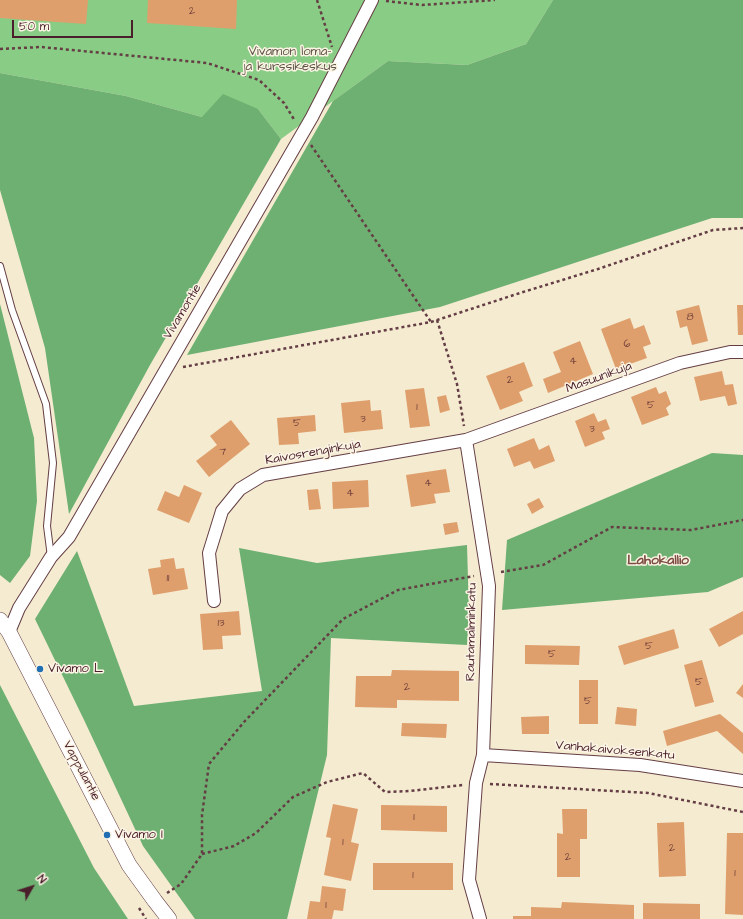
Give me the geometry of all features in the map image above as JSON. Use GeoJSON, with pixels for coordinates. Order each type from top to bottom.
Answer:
{"type":"FeatureCollection","features":[{"type":"Feature","properties":{"kind":"street","name":"Vivamontie"},"geometry":{"type":"LineString","coordinates":[[9,632],[19,608],[51,557],[69,537],[312,117],[372,0]]}},
{"type":"Feature","properties":{"kind":"street","name":"Masuunikuja"},"geometry":{"type":"LineString","coordinates":[[466,440],[680,363],[730,352],[743,352]]}},
{"type":"Feature","properties":{"kind":"street","name":"Rautamalminkatu"},"geometry":{"type":"LineString","coordinates":[[466,440],[489,586],[483,755],[476,783],[469,880],[480,919]]}},
{"type":"Feature","properties":{"kind":"street","name":"Kaivosrenginkuja"},"geometry":{"type":"LineString","coordinates":[[214,601],[209,553],[222,511],[240,489],[263,475],[466,440]]}},
{"type":"Feature","properties":{"kind":"street","name":"Vappulantie"},"geometry":{"type":"LineString","coordinates":[[0,620],[9,632],[129,865],[169,919]]}},
{"type":"Feature","properties":{"kind":"street","name":"Vanhakaivoksenkatu"},"geometry":{"type":"LineString","coordinates":[[483,755],[640,765],[743,781]]}},
{"type":"Feature","properties":{"kind":"lane"},"geometry":{"type":"LineString","coordinates":[[0,266],[12,310],[46,404],[53,463],[47,526],[51,557]]}},
{"type":"Feature","properties":{"kind":"path"},"geometry":{"type":"LineString","coordinates":[[317,0],[339,66]]}},
{"type":"Feature","properties":{"kind":"path"},"geometry":{"type":"LineString","coordinates":[[385,1],[422,5],[495,0]]}},
{"type":"Feature","properties":{"kind":"path"},"geometry":{"type":"LineString","coordinates":[[0,49],[41,47],[207,63],[259,80],[284,103],[302,133],[431,322]]}},
{"type":"Feature","properties":{"kind":"path"},"geometry":{"type":"LineString","coordinates":[[164,371],[431,322],[598,269],[713,230],[743,228]]}},
{"type":"Feature","properties":{"kind":"path"},"geometry":{"type":"LineString","coordinates":[[437,320],[456,384],[466,440]]}},
{"type":"Feature","properties":{"kind":"path"},"geometry":{"type":"LineString","coordinates":[[155,902],[181,884],[202,854],[202,815],[209,764],[244,722],[342,619],[398,590],[543,565],[612,527],[691,530],[743,520]]}},
{"type":"Feature","properties":{"kind":"green space","name":"Vivamon loma- ja kurssikeskus"},"geometry":{"type":"Polygon","coordinates":[[[0,0],[553,0],[526,44],[467,65],[388,61],[281,139],[258,109],[202,117],[126,96],[0,73],[0,0]]]}},
{"type":"Feature","properties":{"kind":"green space"},"geometry":{"type":"Polygon","coordinates":[[[553,0],[743,0],[743,218],[712,218],[440,307],[187,355],[333,101],[388,61],[467,65],[526,44],[553,0]]]}},
{"type":"Feature","properties":{"kind":"green space"},"geometry":{"type":"Polygon","coordinates":[[[0,73],[126,96],[202,117],[223,94],[258,109],[281,139],[150,365],[69,514],[45,348],[0,190],[0,73]]]}},
{"type":"Feature","properties":{"kind":"green space"},"geometry":{"type":"Polygon","coordinates":[[[0,304],[34,438],[37,501],[30,556],[10,583],[0,575],[0,304]]]}},
{"type":"Feature","properties":{"kind":"green space"},"geometry":{"type":"Polygon","coordinates":[[[712,453],[743,455],[743,577],[708,592],[502,610],[507,540],[712,453]]]}},
{"type":"Feature","properties":{"kind":"green space"},"geometry":{"type":"Polygon","coordinates":[[[467,545],[469,613],[467,645],[331,638],[327,755],[287,919],[195,919],[143,846],[35,619],[77,551],[134,706],[262,691],[239,548],[317,563],[467,545]]]}},
{"type":"Feature","properties":{"kind":"green space"},"geometry":{"type":"Polygon","coordinates":[[[0,685],[94,868],[128,919],[0,919],[0,685]]]}},
{"type":"Feature","properties":{"kind":"building"},"geometry":{"type":"Polygon","coordinates":[[[0,0],[88,0],[86,24],[0,18],[0,0]]]}},
{"type":"Feature","properties":{"kind":"building"},"geometry":{"type":"Polygon","coordinates":[[[148,0],[237,0],[236,29],[147,23],[148,0]]]}},
{"type":"Feature","properties":{"kind":"building"},"geometry":{"type":"Polygon","coordinates":[[[699,305],[708,341],[692,345],[687,326],[680,328],[676,311],[699,305]]]}},
{"type":"Feature","properties":{"kind":"building"},"geometry":{"type":"Polygon","coordinates":[[[737,305],[743,305],[743,335],[738,335],[737,305]]]}},
{"type":"Feature","properties":{"kind":"building"},"geometry":{"type":"Polygon","coordinates":[[[630,318],[634,329],[644,325],[651,344],[643,347],[647,358],[616,369],[601,329],[630,318]]]}},
{"type":"Feature","properties":{"kind":"building"},"geometry":{"type":"Polygon","coordinates":[[[580,341],[593,374],[548,393],[543,379],[561,372],[553,352],[580,341]]]}},
{"type":"Feature","properties":{"kind":"building"},"geometry":{"type":"Polygon","coordinates":[[[524,362],[533,386],[519,392],[523,401],[500,410],[486,376],[524,362]]]}},
{"type":"Feature","properties":{"kind":"building"},"geometry":{"type":"Polygon","coordinates":[[[722,371],[725,385],[733,384],[737,404],[728,406],[725,396],[700,401],[694,377],[722,371]]]}},
{"type":"Feature","properties":{"kind":"building"},"geometry":{"type":"Polygon","coordinates":[[[656,387],[659,394],[666,391],[671,404],[666,408],[669,415],[642,425],[631,397],[656,387]]]}},
{"type":"Feature","properties":{"kind":"building"},"geometry":{"type":"Polygon","coordinates":[[[424,388],[430,426],[410,428],[405,390],[424,388]]]}},
{"type":"Feature","properties":{"kind":"building"},"geometry":{"type":"Polygon","coordinates":[[[446,395],[450,410],[440,413],[437,397],[446,395]]]}},
{"type":"Feature","properties":{"kind":"building"},"geometry":{"type":"Polygon","coordinates":[[[370,400],[371,411],[381,410],[383,429],[344,433],[341,403],[370,400]]]}},
{"type":"Feature","properties":{"kind":"building"},"geometry":{"type":"Polygon","coordinates":[[[594,413],[598,422],[606,419],[610,429],[602,432],[605,439],[585,447],[575,421],[594,413]]]}},
{"type":"Feature","properties":{"kind":"building"},"geometry":{"type":"Polygon","coordinates":[[[315,415],[316,431],[298,433],[299,444],[279,445],[277,418],[315,415]]]}},
{"type":"Feature","properties":{"kind":"building"},"geometry":{"type":"Polygon","coordinates":[[[231,420],[250,444],[209,477],[196,461],[217,445],[210,436],[231,420]]]}},
{"type":"Feature","properties":{"kind":"building"},"geometry":{"type":"Polygon","coordinates":[[[534,438],[539,450],[549,445],[555,461],[534,469],[530,461],[514,467],[507,449],[534,438]]]}},
{"type":"Feature","properties":{"kind":"building"},"geometry":{"type":"Polygon","coordinates":[[[446,469],[450,492],[434,494],[436,503],[411,507],[406,475],[446,469]]]}},
{"type":"Feature","properties":{"kind":"building"},"geometry":{"type":"Polygon","coordinates":[[[368,480],[369,507],[333,509],[332,482],[368,480]]]}},
{"type":"Feature","properties":{"kind":"building"},"geometry":{"type":"Polygon","coordinates":[[[184,485],[202,493],[189,523],[157,510],[165,491],[179,497],[184,485]]]}},
{"type":"Feature","properties":{"kind":"building"},"geometry":{"type":"Polygon","coordinates":[[[318,489],[321,509],[309,510],[307,490],[318,489]]]}},
{"type":"Feature","properties":{"kind":"building"},"geometry":{"type":"Polygon","coordinates":[[[539,498],[544,507],[532,514],[527,504],[539,498]]]}},
{"type":"Feature","properties":{"kind":"building"},"geometry":{"type":"Polygon","coordinates":[[[457,522],[459,532],[445,535],[443,524],[457,522]]]}},
{"type":"Feature","properties":{"kind":"building"},"geometry":{"type":"Polygon","coordinates":[[[174,558],[176,569],[184,568],[188,589],[153,595],[148,569],[161,567],[160,560],[174,558]]]}},
{"type":"Feature","properties":{"kind":"building"},"geometry":{"type":"Polygon","coordinates":[[[239,611],[241,635],[222,636],[223,649],[203,650],[200,614],[239,611]]]}},
{"type":"Feature","properties":{"kind":"building"},"geometry":{"type":"Polygon","coordinates":[[[743,611],[743,634],[719,647],[709,629],[743,611]]]}},
{"type":"Feature","properties":{"kind":"building"},"geometry":{"type":"Polygon","coordinates":[[[674,629],[679,648],[624,665],[618,646],[674,629]]]}},
{"type":"Feature","properties":{"kind":"building"},"geometry":{"type":"Polygon","coordinates":[[[525,645],[580,646],[579,665],[525,664],[525,645]]]}},
{"type":"Feature","properties":{"kind":"building"},"geometry":{"type":"Polygon","coordinates":[[[702,660],[714,702],[695,707],[684,665],[702,660]]]}},
{"type":"Feature","properties":{"kind":"building"},"geometry":{"type":"Polygon","coordinates":[[[392,670],[459,671],[459,701],[397,700],[397,708],[355,707],[356,676],[391,676],[392,670]]]}},
{"type":"Feature","properties":{"kind":"building"},"geometry":{"type":"Polygon","coordinates":[[[579,680],[598,680],[598,724],[579,724],[579,680]]]}},
{"type":"Feature","properties":{"kind":"building"},"geometry":{"type":"Polygon","coordinates":[[[743,684],[743,698],[736,693],[743,684]]]}},
{"type":"Feature","properties":{"kind":"building"},"geometry":{"type":"Polygon","coordinates":[[[617,707],[637,709],[636,726],[615,724],[617,707]]]}},
{"type":"Feature","properties":{"kind":"building"},"geometry":{"type":"Polygon","coordinates":[[[720,714],[743,733],[743,754],[717,731],[667,746],[663,731],[720,714]]]}},
{"type":"Feature","properties":{"kind":"building"},"geometry":{"type":"Polygon","coordinates":[[[549,716],[549,734],[522,734],[521,717],[549,716]]]}},
{"type":"Feature","properties":{"kind":"building"},"geometry":{"type":"Polygon","coordinates":[[[402,723],[447,724],[446,738],[401,736],[402,723]]]}},
{"type":"Feature","properties":{"kind":"building"},"geometry":{"type":"Polygon","coordinates":[[[333,804],[358,809],[351,842],[359,844],[351,881],[324,875],[331,838],[326,837],[333,804]]]}},
{"type":"Feature","properties":{"kind":"building"},"geometry":{"type":"Polygon","coordinates":[[[381,805],[447,806],[447,832],[381,830],[381,805]]]}},
{"type":"Feature","properties":{"kind":"building"},"geometry":{"type":"Polygon","coordinates":[[[562,809],[587,809],[587,839],[580,839],[580,877],[557,877],[557,833],[563,834],[562,809]]]}},
{"type":"Feature","properties":{"kind":"building"},"geometry":{"type":"Polygon","coordinates":[[[684,822],[686,876],[659,877],[657,823],[684,822]]]}},
{"type":"Feature","properties":{"kind":"building"},"geometry":{"type":"Polygon","coordinates":[[[727,833],[743,833],[743,915],[725,914],[727,833]]]}},
{"type":"Feature","properties":{"kind":"building"},"geometry":{"type":"Polygon","coordinates":[[[373,863],[453,863],[453,890],[373,890],[373,863]]]}},
{"type":"Feature","properties":{"kind":"building"},"geometry":{"type":"Polygon","coordinates":[[[322,886],[346,889],[343,911],[334,910],[332,919],[307,919],[310,901],[320,902],[322,886]]]}},
{"type":"Feature","properties":{"kind":"building"},"geometry":{"type":"Polygon","coordinates":[[[562,902],[634,905],[634,919],[513,919],[513,916],[531,916],[531,907],[561,908],[562,902]]]}},
{"type":"Feature","properties":{"kind":"building"},"geometry":{"type":"Polygon","coordinates":[[[643,903],[700,904],[700,919],[643,919],[643,903]]]}},
{"type":"Feature","properties":{"kind":"place","name":"Vivamo L"},"geometry":{"type":"Point","coordinates":[40,669]}},
{"type":"Feature","properties":{"kind":"place","name":"Vivamo I"},"geometry":{"type":"Point","coordinates":[107,835]}},
{"type":"Feature","properties":{"kind":"district","name":"Lahokallio"},"geometry":{"type":"Point","coordinates":[658,561]}}]}
